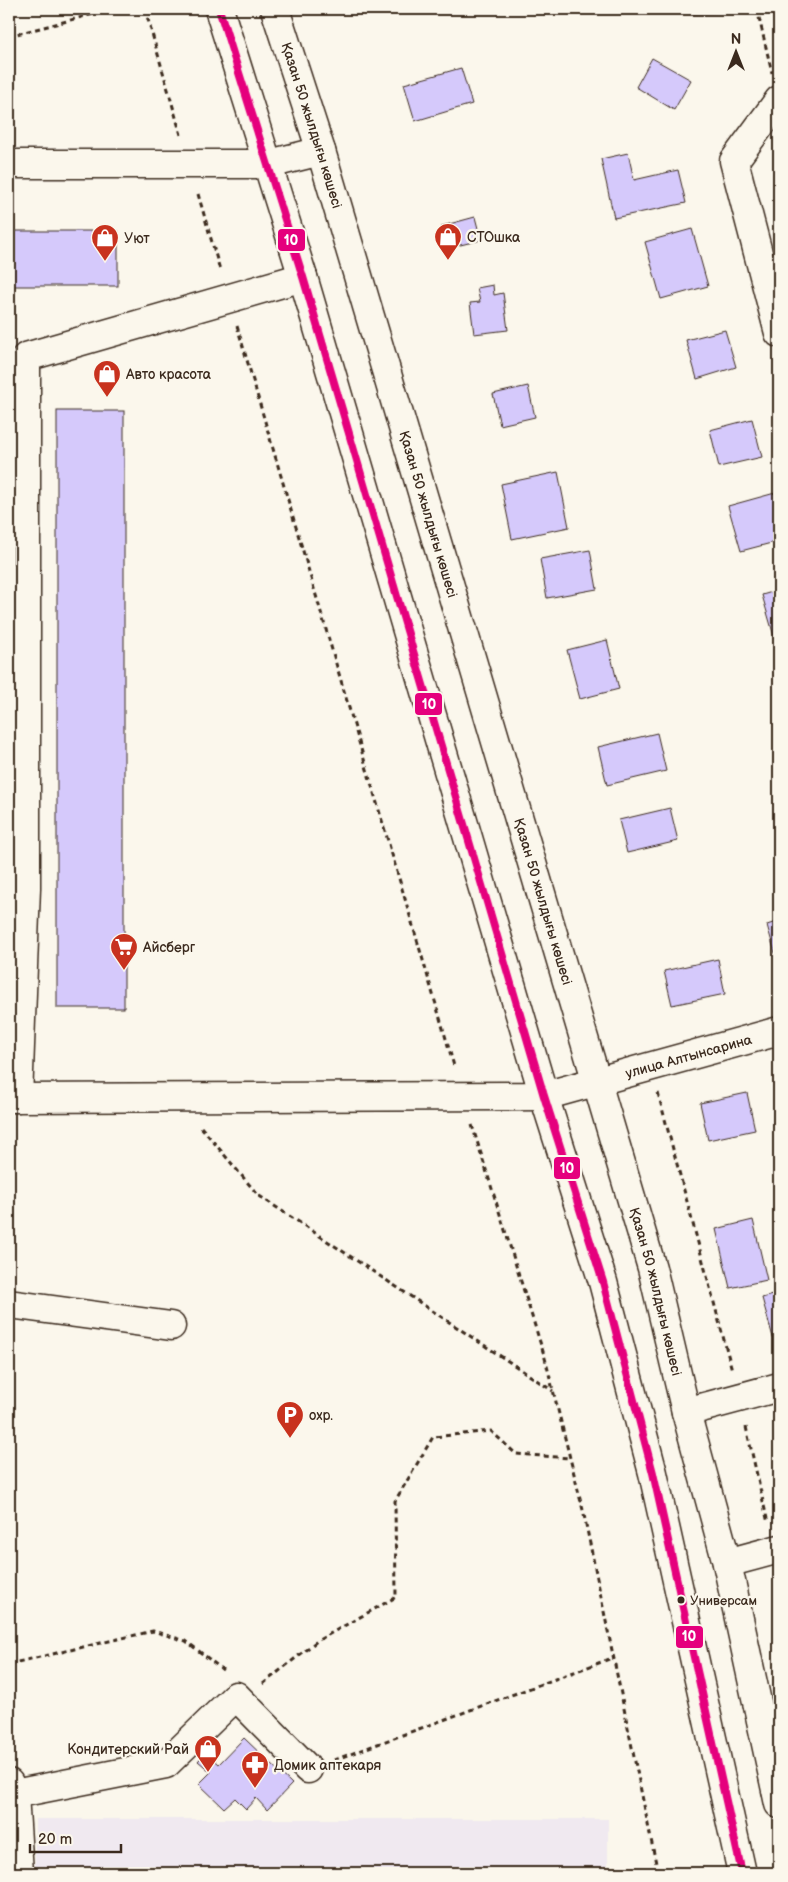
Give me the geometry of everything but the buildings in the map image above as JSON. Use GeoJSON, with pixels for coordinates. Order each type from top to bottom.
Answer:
{"type":"FeatureCollection","features":[{"type":"Feature","properties":{"kind":"street"},"geometry":{"type":"LineString","coordinates":[[219,9],[269,164],[544,1096],[603,1282],[653,1472],[742,1873]]}},
{"type":"Feature","properties":{"kind":"street","name":"Қазан 50 жылдығы көшесі"},"geometry":{"type":"LineString","coordinates":[[276,9],[321,151],[652,1268],[686,1412],[727,1563],[779,1804]]}},
{"type":"Feature","properties":{"kind":"street"},"geometry":{"type":"LineString","coordinates":[[779,100],[734,161],[779,334]]}},
{"type":"Feature","properties":{"kind":"street"},"geometry":{"type":"LineString","coordinates":[[9,164],[269,164],[321,151]]}},
{"type":"Feature","properties":{"kind":"street"},"geometry":{"type":"LineString","coordinates":[[13,1098],[26,357],[303,277]]}},
{"type":"Feature","properties":{"kind":"street","name":"улица Алтынсарина"},"geometry":{"type":"LineString","coordinates":[[13,1098],[544,1096],[779,1031]]}},
{"type":"Feature","properties":{"kind":"street"},"geometry":{"type":"LineString","coordinates":[[9,1304],[171,1326]]}},
{"type":"Feature","properties":{"kind":"street"},"geometry":{"type":"LineString","coordinates":[[686,1412],[779,1387]]}},
{"type":"Feature","properties":{"kind":"street"},"geometry":{"type":"LineString","coordinates":[[727,1563],[777,1550]]}},
{"type":"Feature","properties":{"kind":"street"},"geometry":{"type":"LineString","coordinates":[[19,1873],[11,1788],[166,1764],[236,1696],[308,1769]]}},
{"type":"Feature","properties":{"kind":"path"},"geometry":{"type":"LineString","coordinates":[[9,36],[113,9]]}},
{"type":"Feature","properties":{"kind":"path"},"geometry":{"type":"LineString","coordinates":[[145,9],[396,874],[545,1358],[570,1458],[615,1657],[658,1873]]}},
{"type":"Feature","properties":{"kind":"path"},"geometry":{"type":"LineString","coordinates":[[757,9],[779,100]]}},
{"type":"Feature","properties":{"kind":"path"},"geometry":{"type":"LineString","coordinates":[[651,1066],[739,1397],[777,1550]]}},
{"type":"Feature","properties":{"kind":"path"},"geometry":{"type":"LineString","coordinates":[[173,1097],[258,1195],[553,1391]]}},
{"type":"Feature","properties":{"kind":"path"},"geometry":{"type":"LineString","coordinates":[[258,1687],[317,1641],[396,1597],[395,1501],[433,1437],[491,1431],[516,1454],[570,1458]]}},
{"type":"Feature","properties":{"kind":"path"},"geometry":{"type":"LineString","coordinates":[[9,1664],[153,1631],[186,1641],[229,1676]]}},
{"type":"Feature","properties":{"kind":"path"},"geometry":{"type":"LineString","coordinates":[[308,1769],[615,1657]]}},
{"type":"Feature","properties":{"kind":"shaded area"},"geometry":{"type":"Polygon","coordinates":[[[35,1819],[608,1819],[608,1873],[35,1873],[35,1819]]]}},
{"type":"Feature","properties":{"kind":"transit line","name":"10"},"geometry":{"type":"LineString","coordinates":[[219,9],[303,277],[544,1096],[603,1282],[653,1473],[742,1873]]}},
{"type":"Feature","properties":{"kind":"place","name":"СТОшка"},"geometry":{"type":"Point","coordinates":[448,261]}},
{"type":"Feature","properties":{"kind":"place","name":"Уют"},"geometry":{"type":"Point","coordinates":[105,262]}},
{"type":"Feature","properties":{"kind":"place","name":"Авто красота"},"geometry":{"type":"Point","coordinates":[107,398]}},
{"type":"Feature","properties":{"kind":"place","name":"Айсберг"},"geometry":{"type":"Point","coordinates":[124,971]}},
{"type":"Feature","properties":{"kind":"place","name":"охр."},"geometry":{"type":"Point","coordinates":[290,1439]}},
{"type":"Feature","properties":{"kind":"place","name":"Универсам"},"geometry":{"type":"Point","coordinates":[681,1600]}},
{"type":"Feature","properties":{"kind":"place","name":"Кондитерский Рай"},"geometry":{"type":"Point","coordinates":[208,1773]}},
{"type":"Feature","properties":{"kind":"place","name":"Домик аптекаря"},"geometry":{"type":"Point","coordinates":[255,1789]}}]}
